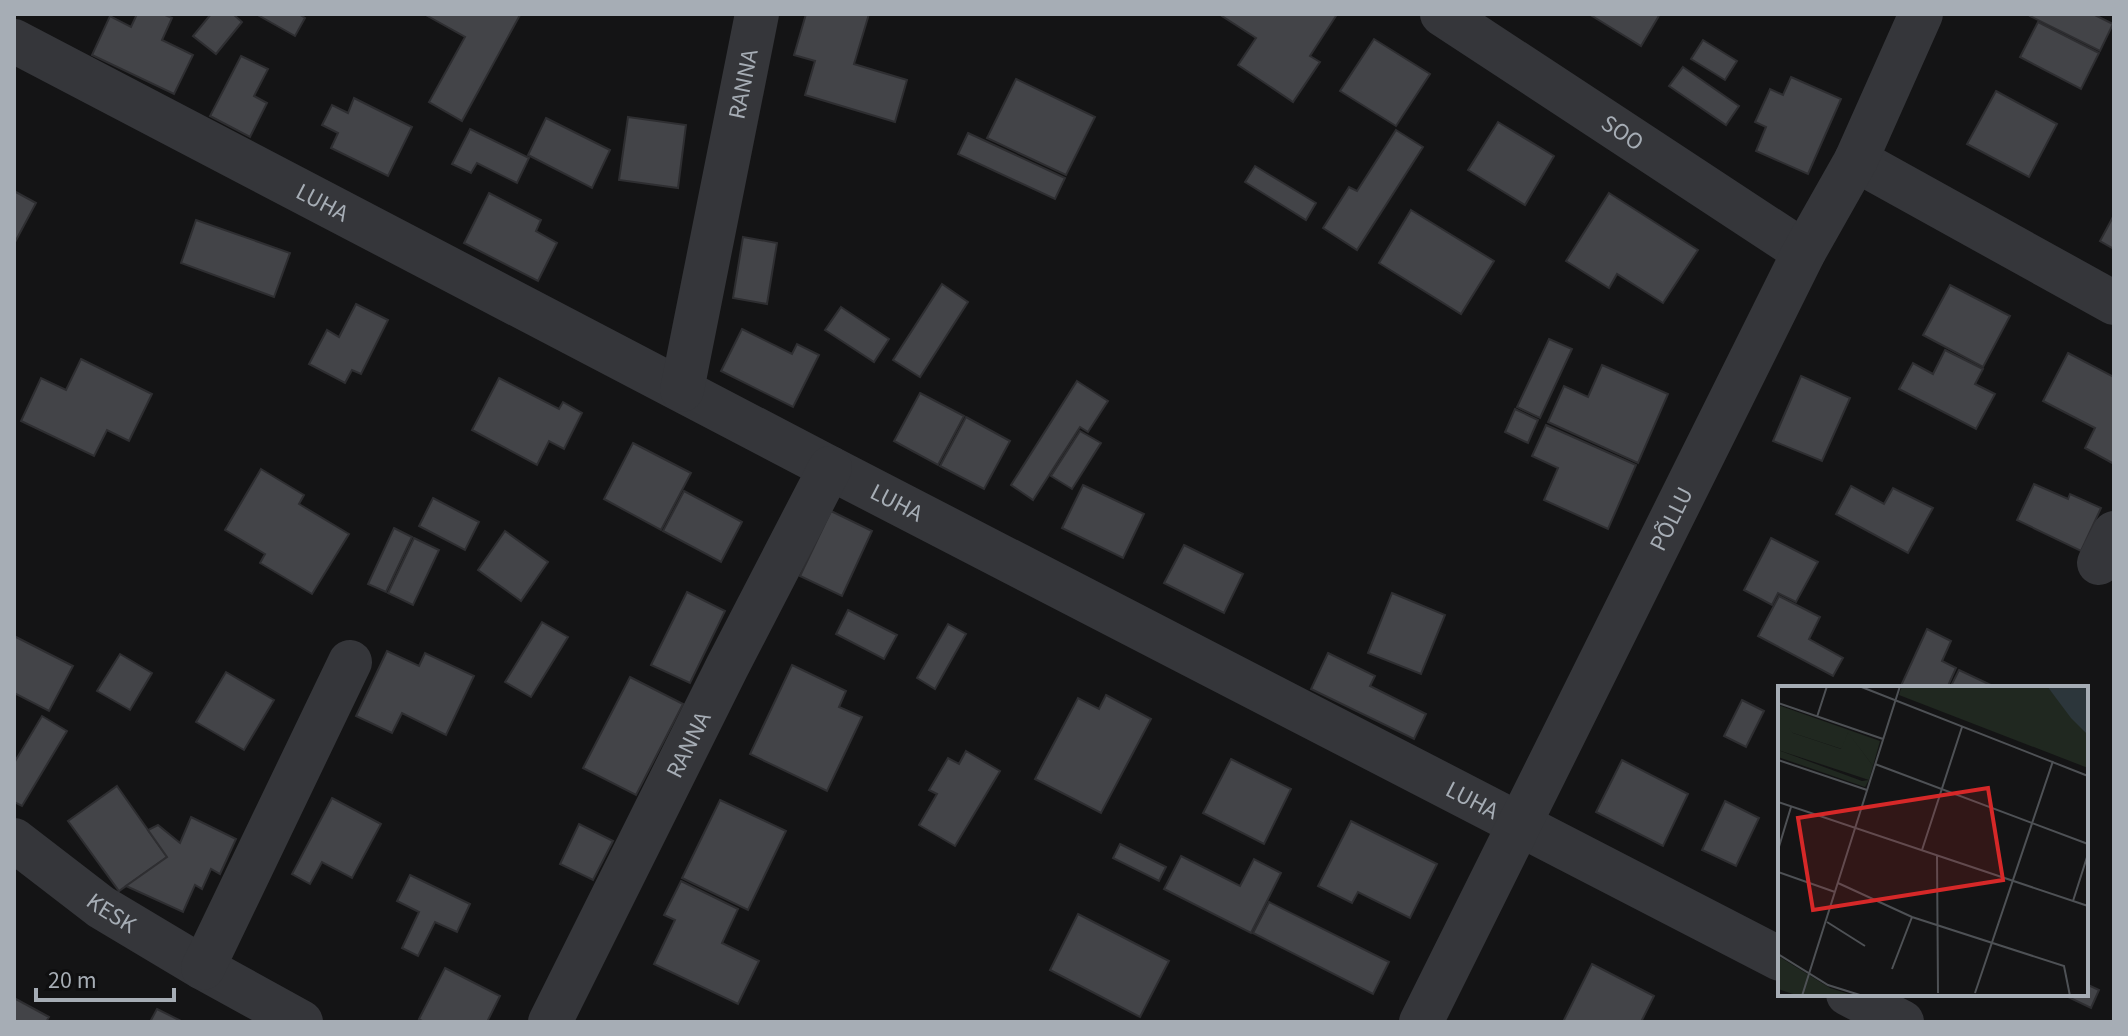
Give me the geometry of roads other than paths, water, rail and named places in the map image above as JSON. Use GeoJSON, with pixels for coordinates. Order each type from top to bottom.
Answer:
{"type":"FeatureCollection","features":[{"type":"Feature","properties":{"kind":"street","name":"RANNA"},"geometry":{"type":"LineString","coordinates":[[682,390],[757,14]]}},
{"type":"Feature","properties":{"kind":"street","name":"SOO"},"geometry":{"type":"LineString","coordinates":[[1442,14],[1804,252]]}},
{"type":"Feature","properties":{"kind":"street","name":"PÕLLU"},"geometry":{"type":"LineString","coordinates":[[1421,1022],[1804,252],[1856,160],[1921,14]]}},
{"type":"Feature","properties":{"kind":"street","name":"LUHA"},"geometry":{"type":"LineString","coordinates":[[14,41],[830,468],[1778,958]]}},
{"type":"Feature","properties":{"kind":"street"},"geometry":{"type":"LineString","coordinates":[[1856,160],[2114,303]]}},
{"type":"Feature","properties":{"kind":"street","name":"RANNA"},"geometry":{"type":"LineString","coordinates":[[550,1022],[830,468]]}},
{"type":"Feature","properties":{"kind":"street"},"geometry":{"type":"LineString","coordinates":[[203,968],[350,662]]}},
{"type":"Feature","properties":{"kind":"street","name":"KESK"},"geometry":{"type":"LineString","coordinates":[[14,840],[101,907],[301,1022]]}},
{"type":"Feature","properties":{"kind":"street"},"geometry":{"type":"LineString","coordinates":[[1852,996],[1902,1022]]}}]}
